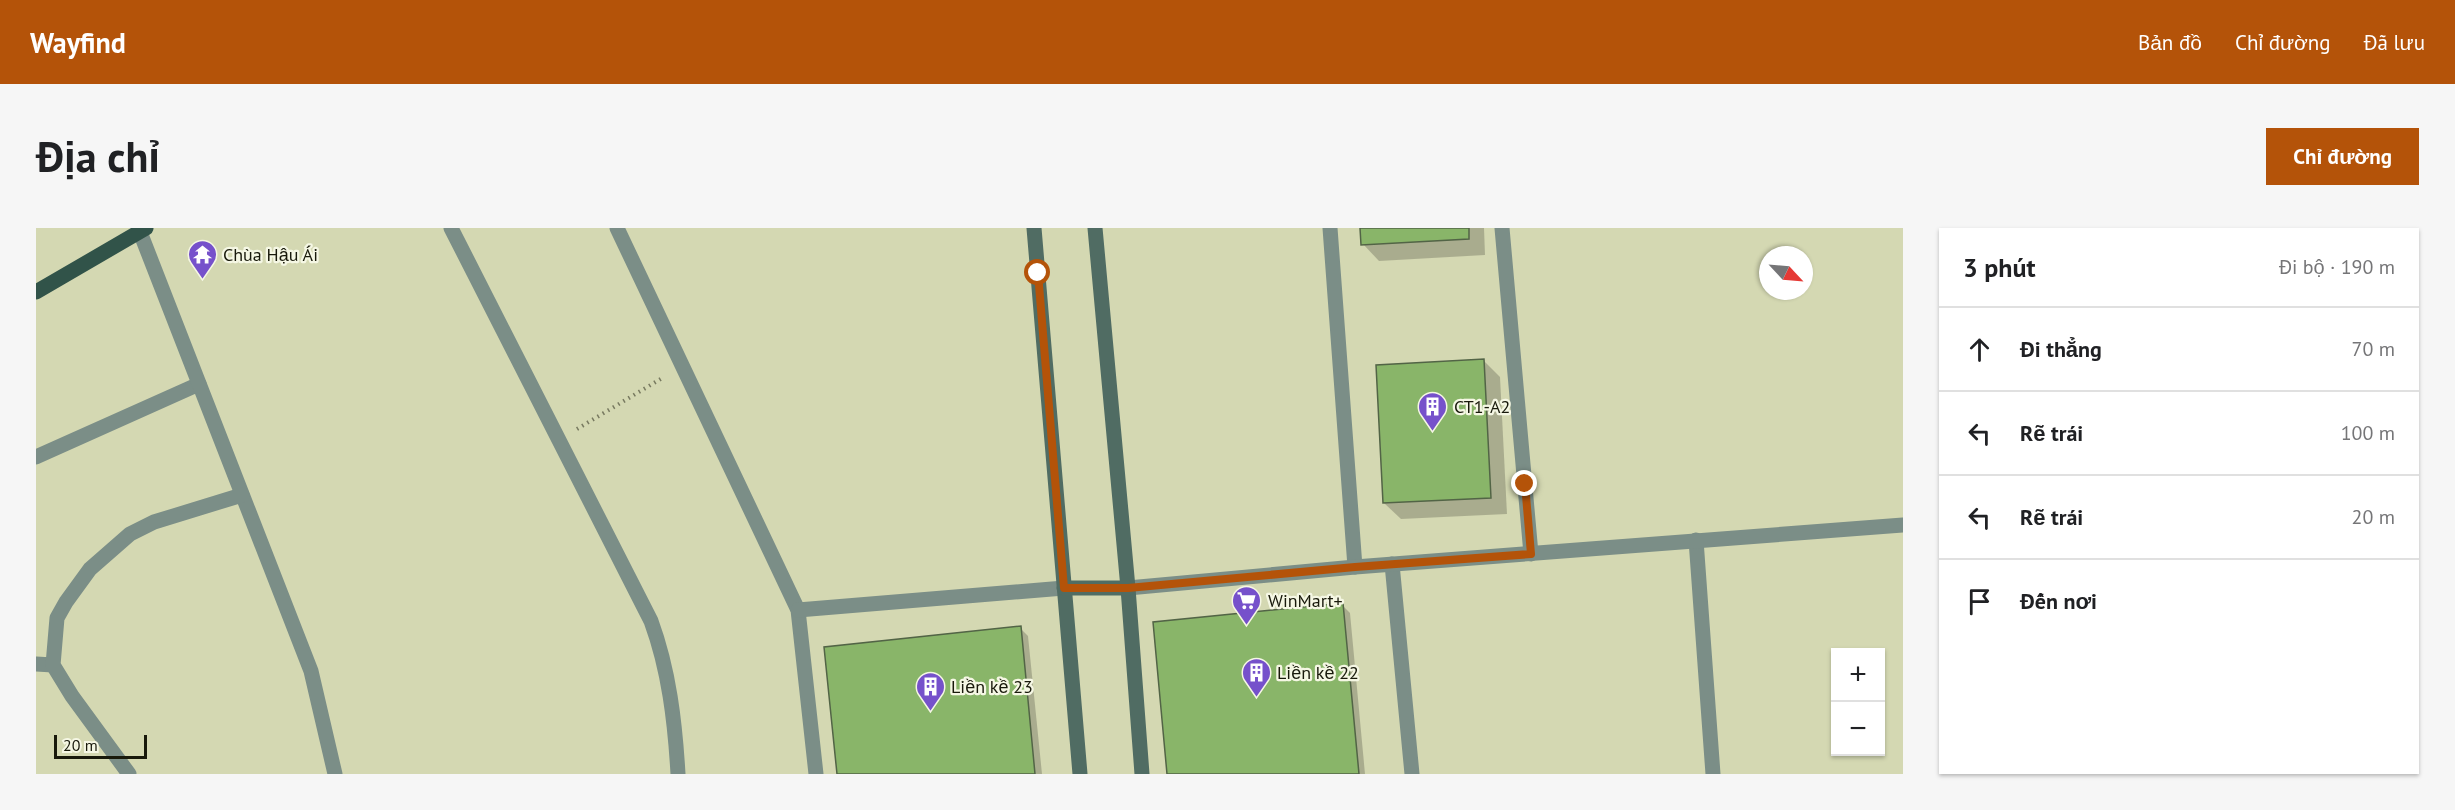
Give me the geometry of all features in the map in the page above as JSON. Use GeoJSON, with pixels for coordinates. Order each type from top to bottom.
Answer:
{"type":"FeatureCollection","features":[{"type":"Feature","properties":{"kind":"main road"},"geometry":{"type":"LineString","coordinates":[[1034,228],[1080,774]]}},
{"type":"Feature","properties":{"kind":"main road"},"geometry":{"type":"LineString","coordinates":[[1095,228],[1128,588],[1142,774]]}},
{"type":"Feature","properties":{"kind":"main road"},"geometry":{"type":"LineString","coordinates":[[36,292],[143,230]]}},
{"type":"Feature","properties":{"kind":"main road"},"geometry":{"type":"LineString","coordinates":[[1064,588],[1128,588]]}},
{"type":"Feature","properties":{"kind":"street"},"geometry":{"type":"LineString","coordinates":[[451,228],[646,611],[659,642],[676,739],[678,774]]}},
{"type":"Feature","properties":{"kind":"street"},"geometry":{"type":"LineString","coordinates":[[616,228],[798,610],[816,774]]}},
{"type":"Feature","properties":{"kind":"street"},"geometry":{"type":"LineString","coordinates":[[1330,228],[1355,567]]}},
{"type":"Feature","properties":{"kind":"street"},"geometry":{"type":"LineString","coordinates":[[1502,228],[1531,554]]}},
{"type":"Feature","properties":{"kind":"street"},"geometry":{"type":"LineString","coordinates":[[143,230],[199,384],[311,671],[335,774]]}},
{"type":"Feature","properties":{"kind":"street"},"geometry":{"type":"LineString","coordinates":[[36,457],[199,384]]}},
{"type":"Feature","properties":{"kind":"street"},"geometry":{"type":"LineString","coordinates":[[129,774],[52,665],[57,618],[90,569],[111,548],[130,534],[154,522],[242,495]]}},
{"type":"Feature","properties":{"kind":"street"},"geometry":{"type":"LineString","coordinates":[[1128,588],[1355,567],[1903,525]]}},
{"type":"Feature","properties":{"kind":"street"},"geometry":{"type":"LineString","coordinates":[[1696,540],[1713,774]]}},
{"type":"Feature","properties":{"kind":"street"},"geometry":{"type":"LineString","coordinates":[[1392,564],[1412,774]]}},
{"type":"Feature","properties":{"kind":"street"},"geometry":{"type":"LineString","coordinates":[[798,610],[1064,588]]}},
{"type":"Feature","properties":{"kind":"street"},"geometry":{"type":"LineString","coordinates":[[36,664],[52,665]]}},
{"type":"Feature","properties":{"kind":"path"},"geometry":{"type":"LineString","coordinates":[[558,440],[682,366]]}},
{"type":"Feature","properties":{"kind":"building"},"geometry":{"type":"Polygon","coordinates":[[[1360,228],[1469,228],[1469,239],[1361,245],[1360,228]]]}},
{"type":"Feature","properties":{"kind":"building","name":"CT1-A2"},"geometry":{"type":"Polygon","coordinates":[[[1484,359],[1491,498],[1383,503],[1376,365],[1484,359]]]}},
{"type":"Feature","properties":{"kind":"building","name":"Liền kề 22"},"geometry":{"type":"Polygon","coordinates":[[[1343,603],[1359,774],[1167,774],[1153,622],[1343,603]]]}},
{"type":"Feature","properties":{"kind":"building","name":"Liền kề 23"},"geometry":{"type":"Polygon","coordinates":[[[1021,626],[1035,774],[837,774],[824,647],[1021,626]]]}},
{"type":"Feature","properties":{"kind":"place","name":"Chùa Hậu Ái"},"geometry":{"type":"Point","coordinates":[202,280]}},
{"type":"Feature","properties":{"kind":"place","name":"CT1-A2"},"geometry":{"type":"Point","coordinates":[1433,432]}},
{"type":"Feature","properties":{"kind":"place","name":"WinMart+"},"geometry":{"type":"Point","coordinates":[1247,626]}},
{"type":"Feature","properties":{"kind":"place","name":"Liền kề 22"},"geometry":{"type":"Point","coordinates":[1256,698]}},
{"type":"Feature","properties":{"kind":"place","name":"Liền kề 23"},"geometry":{"type":"Point","coordinates":[930,712]}},
{"type":"Feature","properties":{"kind":"route"},"geometry":{"type":"LineString","coordinates":[[1038,273],[1064,588],[1128,588],[1423,561],[1531,554],[1525,484]]}}]}
